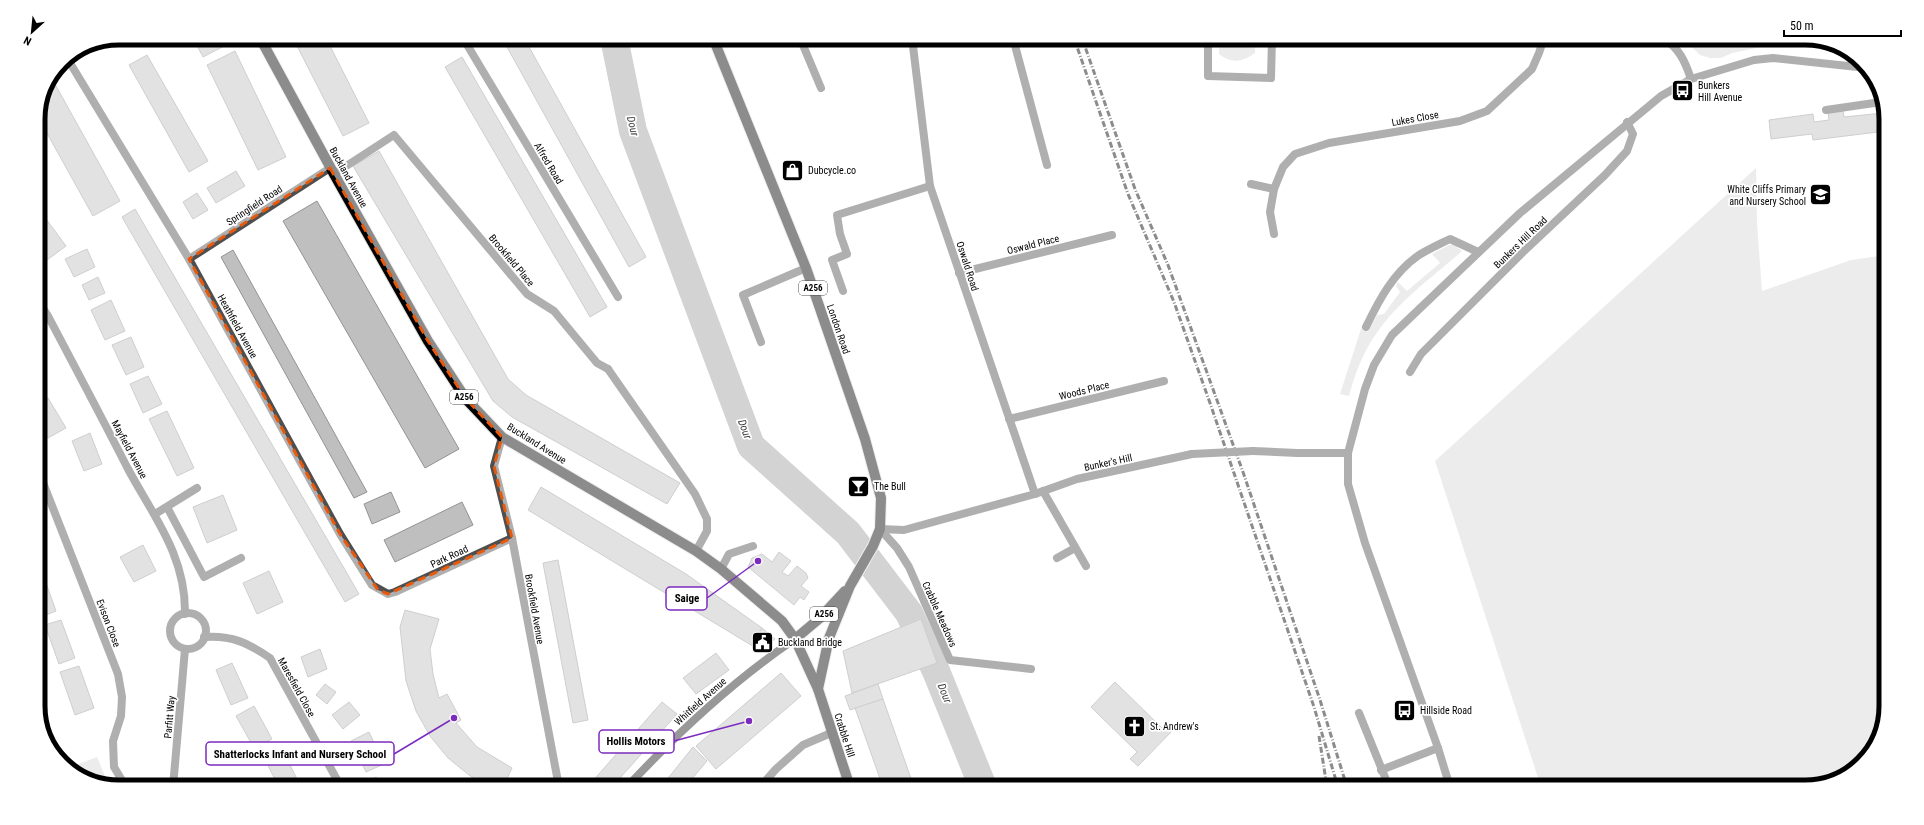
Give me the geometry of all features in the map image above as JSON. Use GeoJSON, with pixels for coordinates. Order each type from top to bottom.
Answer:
{"type":"FeatureCollection","features":[{"type":"Feature","properties":{"kind":"main road","name":"Buckland Avenue"},"geometry":{"type":"LineString","coordinates":[[264,45],[332,171],[428,341],[466,399],[502,437],[696,551],[721,569],[782,621],[794,638],[818,689]]}},
{"type":"Feature","properties":{"kind":"main road","name":"London Road"},"geometry":{"type":"LineString","coordinates":[[716,45],[806,268],[865,439],[881,498],[880,529],[873,546],[850,586],[829,638],[818,689]]}},
{"type":"Feature","properties":{"kind":"main road","name":"London Road"},"geometry":{"type":"LineString","coordinates":[[794,638],[820,618],[850,586]]}},
{"type":"Feature","properties":{"kind":"main road","name":"Crabble Hill"},"geometry":{"type":"LineString","coordinates":[[818,689],[831,733],[848,780]]}},
{"type":"Feature","properties":{"kind":"street","name":"Alfred Road"},"geometry":{"type":"LineString","coordinates":[[467,45],[618,297]]}},
{"type":"Feature","properties":{"kind":"street"},"geometry":{"type":"LineString","coordinates":[[803,45],[821,88]]}},
{"type":"Feature","properties":{"kind":"street","name":"Oswald Road"},"geometry":{"type":"LineString","coordinates":[[913,45],[930,186],[1009,418],[1039,492],[1086,566]]}},
{"type":"Feature","properties":{"kind":"street"},"geometry":{"type":"LineString","coordinates":[[1015,45],[1047,165]]}},
{"type":"Feature","properties":{"kind":"street"},"geometry":{"type":"LineString","coordinates":[[1208,45],[1208,76],[1271,78],[1272,45]]}},
{"type":"Feature","properties":{"kind":"street","name":"Lukes Close"},"geometry":{"type":"LineString","coordinates":[[1274,234],[1270,212],[1274,190],[1283,167],[1295,154],[1329,143],[1460,121],[1487,111],[1532,69],[1542,45]]}},
{"type":"Feature","properties":{"kind":"street"},"geometry":{"type":"LineString","coordinates":[[1674,45],[1685,59],[1691,78]]}},
{"type":"Feature","properties":{"kind":"street","name":"Bunkers Hill Road"},"geometry":{"type":"LineString","coordinates":[[1348,453],[1367,383],[1374,365],[1392,335],[1520,213],[1627,122],[1661,96],[1691,78],[1754,60],[1773,58],[1857,67]]}},
{"type":"Feature","properties":{"kind":"street","name":"Heathfield Avenue"},"geometry":{"type":"LineString","coordinates":[[70,63],[189,259],[340,534],[372,585],[378,590],[388,594],[395,592]]}},
{"type":"Feature","properties":{"kind":"street"},"geometry":{"type":"LineString","coordinates":[[1826,110],[1878,103]]}},
{"type":"Feature","properties":{"kind":"street","name":"Bunkers Hill Road"},"geometry":{"type":"LineString","coordinates":[[1410,372],[1421,354],[1524,251],[1605,175],[1627,151],[1633,134],[1627,122]]}},
{"type":"Feature","properties":{"kind":"street","name":"Brookfield Place"},"geometry":{"type":"LineString","coordinates":[[332,171],[394,135],[527,294],[554,311],[597,363],[608,369],[695,494],[707,519],[707,531],[696,551]]}},
{"type":"Feature","properties":{"kind":"street","name":"Springfield Road"},"geometry":{"type":"LineString","coordinates":[[189,259],[332,171]]}},
{"type":"Feature","properties":{"kind":"street"},"geometry":{"type":"LineString","coordinates":[[1251,184],[1274,190]]}},
{"type":"Feature","properties":{"kind":"street"},"geometry":{"type":"LineString","coordinates":[[843,291],[832,260],[847,254],[840,234],[837,215],[930,186]]}},
{"type":"Feature","properties":{"kind":"street","name":"Oswald Place"},"geometry":{"type":"LineString","coordinates":[[959,273],[1112,235]]}},
{"type":"Feature","properties":{"kind":"street"},"geometry":{"type":"LineString","coordinates":[[1366,327],[1376,305],[1391,282],[1420,255],[1450,239],[1478,252]]}},
{"type":"Feature","properties":{"kind":"street"},"geometry":{"type":"LineString","coordinates":[[761,342],[743,295],[806,268]]}},
{"type":"Feature","properties":{"kind":"street","name":"Mayfield Avenue"},"geometry":{"type":"LineString","coordinates":[[45,312],[130,472],[167,536],[180,569],[185,597],[185,614]]}},
{"type":"Feature","properties":{"kind":"street","name":"Woods Place"},"geometry":{"type":"LineString","coordinates":[[1009,418],[1164,381]]}},
{"type":"Feature","properties":{"kind":"street","name":"Brookfield Avenue"},"geometry":{"type":"LineString","coordinates":[[502,437],[494,466],[512,538],[558,780]]}},
{"type":"Feature","properties":{"kind":"street","name":"Bunker's Hill"},"geometry":{"type":"LineString","coordinates":[[880,529],[904,530],[1039,492],[1077,479],[1192,454],[1253,451],[1348,453]]}},
{"type":"Feature","properties":{"kind":"street"},"geometry":{"type":"LineString","coordinates":[[1348,453],[1348,484],[1365,543],[1438,748],[1448,780]]}},
{"type":"Feature","properties":{"kind":"street","name":"Evison Close"},"geometry":{"type":"LineString","coordinates":[[45,488],[118,674],[122,697],[121,716],[113,741],[113,748],[114,767],[122,780]]}},
{"type":"Feature","properties":{"kind":"street"},"geometry":{"type":"LineString","coordinates":[[155,514],[197,488]]}},
{"type":"Feature","properties":{"kind":"street"},"geometry":{"type":"LineString","coordinates":[[166,507],[204,577],[242,558]]}},
{"type":"Feature","properties":{"kind":"street","name":"Crabble Meadows"},"geometry":{"type":"LineString","coordinates":[[880,529],[897,548],[909,568],[950,660],[1031,669]]}},
{"type":"Feature","properties":{"kind":"street","name":"Park Road"},"geometry":{"type":"LineString","coordinates":[[395,592],[512,538]]}},
{"type":"Feature","properties":{"kind":"street"},"geometry":{"type":"LineString","coordinates":[[721,569],[729,554],[753,546]]}},
{"type":"Feature","properties":{"kind":"street"},"geometry":{"type":"LineString","coordinates":[[1057,558],[1075,548]]}},
{"type":"Feature","properties":{"kind":"street"},"geometry":{"type":"LineString","coordinates":[[185,614],[198,616],[205,626],[204,637],[197,646],[186,649],[175,643],[170,633],[173,621],[185,614]]}},
{"type":"Feature","properties":{"kind":"street","name":"Maresfield Close"},"geometry":{"type":"LineString","coordinates":[[204,637],[229,637],[252,645],[270,658],[337,780]]}},
{"type":"Feature","properties":{"kind":"street","name":"Whitfield Avenue"},"geometry":{"type":"LineString","coordinates":[[634,780],[677,735],[716,699],[794,638]]}},
{"type":"Feature","properties":{"kind":"street","name":"Parfitt Way"},"geometry":{"type":"LineString","coordinates":[[174,780],[186,649]]}},
{"type":"Feature","properties":{"kind":"street"},"geometry":{"type":"LineString","coordinates":[[1358,713],[1386,780]]}},
{"type":"Feature","properties":{"kind":"street"},"geometry":{"type":"LineString","coordinates":[[766,780],[776,769],[803,745],[831,733]]}},
{"type":"Feature","properties":{"kind":"street"},"geometry":{"type":"LineString","coordinates":[[1382,770],[1438,748]]}},
{"type":"Feature","properties":{"kind":"highlighted area"},"geometry":{"type":"Polygon","coordinates":[[[330,168],[428,341],[466,399],[502,437],[494,466],[512,538],[395,592],[388,594],[378,590],[340,534],[189,259],[330,168]]]}},
{"type":"Feature","properties":{"kind":"shaded area"},"geometry":{"type":"Polygon","coordinates":[[[1219,45],[1255,45],[1255,53],[1242,60],[1237,61],[1228,59],[1219,54],[1219,45]]]}},
{"type":"Feature","properties":{"kind":"shaded area"},"geometry":{"type":"Polygon","coordinates":[[[1689,45],[1770,45],[1732,53],[1721,58],[1710,58],[1700,55],[1689,45]]]}},
{"type":"Feature","properties":{"kind":"shaded area"},"geometry":{"type":"Polygon","coordinates":[[[1756,168],[1757,223],[1762,291],[1851,260],[1879,256],[1879,711],[1878,721],[1873,735],[1864,751],[1854,762],[1838,772],[1825,777],[1806,780],[1539,780],[1435,461],[1756,168]]]}},
{"type":"Feature","properties":{"kind":"shaded area"},"geometry":{"type":"Polygon","coordinates":[[[1449,245],[1454,245],[1462,251],[1405,300],[1385,322],[1371,341],[1363,356],[1349,396],[1340,394],[1361,329],[1368,332],[1377,315],[1384,314],[1400,292],[1396,286],[1398,282],[1407,291],[1440,263],[1432,254],[1449,245]]]}},
{"type":"Feature","properties":{"kind":"shaded area"},"geometry":{"type":"Polygon","coordinates":[[[97,757],[106,779],[90,774],[76,765],[97,757]]]}},
{"type":"Feature","properties":{"kind":"building"},"geometry":{"type":"Polygon","coordinates":[[[197,45],[226,45],[203,57],[197,45]]]}},
{"type":"Feature","properties":{"kind":"building"},"geometry":{"type":"Polygon","coordinates":[[[297,45],[330,45],[369,123],[343,136],[297,45]]]}},
{"type":"Feature","properties":{"kind":"building"},"geometry":{"type":"Polygon","coordinates":[[[506,45],[528,45],[646,257],[629,267],[506,45]]]}},
{"type":"Feature","properties":{"kind":"building"},"geometry":{"type":"Polygon","coordinates":[[[235,51],[286,157],[258,170],[207,65],[235,51]]]}},
{"type":"Feature","properties":{"kind":"building"},"geometry":{"type":"Polygon","coordinates":[[[147,55],[208,161],[189,172],[129,65],[147,55]]]}},
{"type":"Feature","properties":{"kind":"building"},"geometry":{"type":"Polygon","coordinates":[[[462,57],[607,307],[590,317],[445,67],[462,57]]]}},
{"type":"Feature","properties":{"kind":"building"},"geometry":{"type":"Polygon","coordinates":[[[54,83],[120,201],[93,216],[45,130],[45,114],[48,99],[54,83]]]}},
{"type":"Feature","properties":{"kind":"building"},"geometry":{"type":"Polygon","coordinates":[[[1843,111],[1844,117],[1879,113],[1879,132],[1813,140],[1812,134],[1771,139],[1769,120],[1813,114],[1814,122],[1829,120],[1828,113],[1843,111]]]}},
{"type":"Feature","properties":{"kind":"building"},"geometry":{"type":"Polygon","coordinates":[[[379,151],[508,379],[526,395],[680,483],[667,504],[512,417],[493,401],[353,166],[379,151]]]}},
{"type":"Feature","properties":{"kind":"building"},"geometry":{"type":"Polygon","coordinates":[[[236,171],[245,186],[216,203],[207,188],[236,171]]]}},
{"type":"Feature","properties":{"kind":"building"},"geometry":{"type":"Polygon","coordinates":[[[197,193],[208,210],[193,219],[183,202],[197,193]]]}},
{"type":"Feature","properties":{"kind":"building"},"geometry":{"type":"Polygon","coordinates":[[[317,201],[459,449],[425,468],[283,221],[317,201]]]}},
{"type":"Feature","properties":{"kind":"building"},"geometry":{"type":"Polygon","coordinates":[[[135,209],[359,594],[345,602],[122,217],[135,209]]]}},
{"type":"Feature","properties":{"kind":"building"},"geometry":{"type":"Polygon","coordinates":[[[45,218],[66,246],[47,260],[45,257],[45,218]]]}},
{"type":"Feature","properties":{"kind":"building"},"geometry":{"type":"Polygon","coordinates":[[[87,249],[95,267],[74,277],[65,259],[87,249]]]}},
{"type":"Feature","properties":{"kind":"building"},"geometry":{"type":"Polygon","coordinates":[[[233,250],[367,492],[354,498],[221,257],[233,250]]]}},
{"type":"Feature","properties":{"kind":"building"},"geometry":{"type":"Polygon","coordinates":[[[98,277],[105,293],[89,300],[82,285],[98,277]]]}},
{"type":"Feature","properties":{"kind":"building"},"geometry":{"type":"Polygon","coordinates":[[[111,300],[125,331],[105,340],[91,310],[111,300]]]}},
{"type":"Feature","properties":{"kind":"building"},"geometry":{"type":"Polygon","coordinates":[[[131,337],[144,367],[126,375],[112,345],[131,337]]]}},
{"type":"Feature","properties":{"kind":"building"},"geometry":{"type":"Polygon","coordinates":[[[148,376],[162,404],[143,413],[130,384],[148,376]]]}},
{"type":"Feature","properties":{"kind":"building"},"geometry":{"type":"Polygon","coordinates":[[[48,398],[66,428],[48,438],[45,433],[45,400],[48,398]]]}},
{"type":"Feature","properties":{"kind":"building"},"geometry":{"type":"Polygon","coordinates":[[[167,411],[194,468],[177,476],[149,419],[167,411]]]}},
{"type":"Feature","properties":{"kind":"building"},"geometry":{"type":"Polygon","coordinates":[[[90,433],[102,464],[84,471],[72,441],[90,433]]]}},
{"type":"Feature","properties":{"kind":"building"},"geometry":{"type":"Polygon","coordinates":[[[541,487],[686,574],[762,628],[751,645],[528,510],[541,487]]]}},
{"type":"Feature","properties":{"kind":"building"},"geometry":{"type":"Polygon","coordinates":[[[391,492],[400,512],[372,524],[364,504],[391,492]]]}},
{"type":"Feature","properties":{"kind":"building"},"geometry":{"type":"Polygon","coordinates":[[[223,495],[237,530],[207,543],[193,507],[223,495]]]}},
{"type":"Feature","properties":{"kind":"building"},"geometry":{"type":"Polygon","coordinates":[[[462,502],[473,525],[395,562],[384,540],[462,502]]]}},
{"type":"Feature","properties":{"kind":"building"},"geometry":{"type":"Polygon","coordinates":[[[143,545],[156,571],[134,582],[120,557],[143,545]]]}},
{"type":"Feature","properties":{"kind":"building"},"geometry":{"type":"Polygon","coordinates":[[[779,552],[791,561],[782,572],[788,576],[797,566],[806,573],[808,578],[801,586],[809,592],[804,600],[800,597],[794,605],[748,567],[752,558],[762,554],[772,562],[779,552]]]}},
{"type":"Feature","properties":{"kind":"building"},"geometry":{"type":"Polygon","coordinates":[[[558,560],[588,720],[573,723],[543,563],[558,560]]]}},
{"type":"Feature","properties":{"kind":"building"},"geometry":{"type":"Polygon","coordinates":[[[269,571],[283,602],[257,614],[243,583],[269,571]]]}},
{"type":"Feature","properties":{"kind":"building"},"geometry":{"type":"Polygon","coordinates":[[[45,580],[56,611],[45,615],[45,580]]]}},
{"type":"Feature","properties":{"kind":"building"},"geometry":{"type":"Polygon","coordinates":[[[405,610],[439,619],[430,649],[433,674],[439,698],[447,694],[461,720],[456,723],[477,747],[512,768],[506,780],[477,780],[448,758],[430,736],[416,711],[406,681],[400,627],[405,610]]]}},
{"type":"Feature","properties":{"kind":"building"},"geometry":{"type":"Polygon","coordinates":[[[921,619],[937,663],[852,693],[843,651],[921,619]]]}},
{"type":"Feature","properties":{"kind":"building"},"geometry":{"type":"Polygon","coordinates":[[[61,620],[75,658],[59,664],[45,625],[61,620]]]}},
{"type":"Feature","properties":{"kind":"building","name":"Buckland Bridge"},"geometry":{"type":"Polygon","coordinates":[[[762,628],[775,639],[758,652],[751,645],[762,628]]]}},
{"type":"Feature","properties":{"kind":"building"},"geometry":{"type":"Polygon","coordinates":[[[320,649],[327,669],[308,677],[301,657],[320,649]]]}},
{"type":"Feature","properties":{"kind":"building"},"geometry":{"type":"Polygon","coordinates":[[[716,653],[729,670],[696,694],[683,678],[716,653]]]}},
{"type":"Feature","properties":{"kind":"building"},"geometry":{"type":"Polygon","coordinates":[[[232,663],[248,698],[231,705],[216,670],[232,663]]]}},
{"type":"Feature","properties":{"kind":"building"},"geometry":{"type":"Polygon","coordinates":[[[79,666],[94,708],[75,715],[60,672],[79,666]]]}},
{"type":"Feature","properties":{"kind":"building"},"geometry":{"type":"Polygon","coordinates":[[[781,673],[801,696],[716,769],[696,746],[781,673]]]}},
{"type":"Feature","properties":{"kind":"building","name":"St. Andrew's"},"geometry":{"type":"Polygon","coordinates":[[[1115,682],[1162,728],[1167,723],[1174,729],[1138,766],[1130,759],[1137,752],[1091,707],[1115,682]]]}},
{"type":"Feature","properties":{"kind":"building"},"geometry":{"type":"Polygon","coordinates":[[[325,684],[336,692],[327,704],[316,695],[325,684]]]}},
{"type":"Feature","properties":{"kind":"building"},"geometry":{"type":"Polygon","coordinates":[[[878,684],[883,699],[850,710],[845,696],[878,684]]]}},
{"type":"Feature","properties":{"kind":"building"},"geometry":{"type":"Polygon","coordinates":[[[883,699],[912,780],[881,780],[855,708],[883,699]]]}},
{"type":"Feature","properties":{"kind":"building"},"geometry":{"type":"Polygon","coordinates":[[[349,702],[360,715],[343,729],[332,715],[349,702]]]}},
{"type":"Feature","properties":{"kind":"building"},"geometry":{"type":"Polygon","coordinates":[[[662,702],[677,714],[618,780],[594,780],[662,702]]]}},
{"type":"Feature","properties":{"kind":"building"},"geometry":{"type":"Polygon","coordinates":[[[254,706],[272,739],[254,748],[236,716],[254,706]]]}},
{"type":"Feature","properties":{"kind":"building"},"geometry":{"type":"Polygon","coordinates":[[[369,732],[384,764],[366,772],[351,741],[369,732]]]}},
{"type":"Feature","properties":{"kind":"building"},"geometry":{"type":"Polygon","coordinates":[[[280,745],[298,780],[275,780],[262,754],[280,745]]]}},
{"type":"Feature","properties":{"kind":"building"},"geometry":{"type":"Polygon","coordinates":[[[693,747],[707,761],[691,780],[667,780],[693,747]]]}},
{"type":"Feature","properties":{"kind":"waterway","name":"Dour"},"geometry":{"type":"LineString","coordinates":[[615,45],[633,131],[751,446],[848,533],[909,613],[936,671],[980,780]]}},
{"type":"Feature","properties":{"kind":"railway"},"geometry":{"type":"LineString","coordinates":[[1076,45],[1128,194],[1174,302],[1210,403],[1314,707],[1336,780]]}},
{"type":"Feature","properties":{"kind":"railway"},"geometry":{"type":"LineString","coordinates":[[1084,45],[1135,189],[1168,265],[1243,472],[1320,700],[1345,780]]}},
{"type":"Feature","properties":{"kind":"railway"},"geometry":{"type":"LineString","coordinates":[[1319,736],[1326,780]]}},
{"type":"Feature","properties":{"kind":"place","name":"Bunkers Hill Avenue"},"geometry":{"type":"Point","coordinates":[1683,91]}},
{"type":"Feature","properties":{"kind":"place","name":"Dubcycle.co"},"geometry":{"type":"Point","coordinates":[792,170]}},
{"type":"Feature","properties":{"kind":"place","name":"White Cliffs Primary and Nursery School"},"geometry":{"type":"Point","coordinates":[1821,195]}},
{"type":"Feature","properties":{"kind":"place","name":"The Bull"},"geometry":{"type":"Point","coordinates":[859,486]}},
{"type":"Feature","properties":{"kind":"place","name":"Saige"},"geometry":{"type":"Point","coordinates":[758,561]}},
{"type":"Feature","properties":{"kind":"place","name":"Buckland Bridge"},"geometry":{"type":"Point","coordinates":[762,642]}},
{"type":"Feature","properties":{"kind":"place","name":"Hillside Road"},"geometry":{"type":"Point","coordinates":[1404,710]}},
{"type":"Feature","properties":{"kind":"place","name":"Shatterlocks Infant and Nursery School"},"geometry":{"type":"Point","coordinates":[454,718]}},
{"type":"Feature","properties":{"kind":"place","name":"Hollis Motors"},"geometry":{"type":"Point","coordinates":[749,721]}},
{"type":"Feature","properties":{"kind":"place","name":"St. Andrew's"},"geometry":{"type":"Point","coordinates":[1134,726]}}]}
